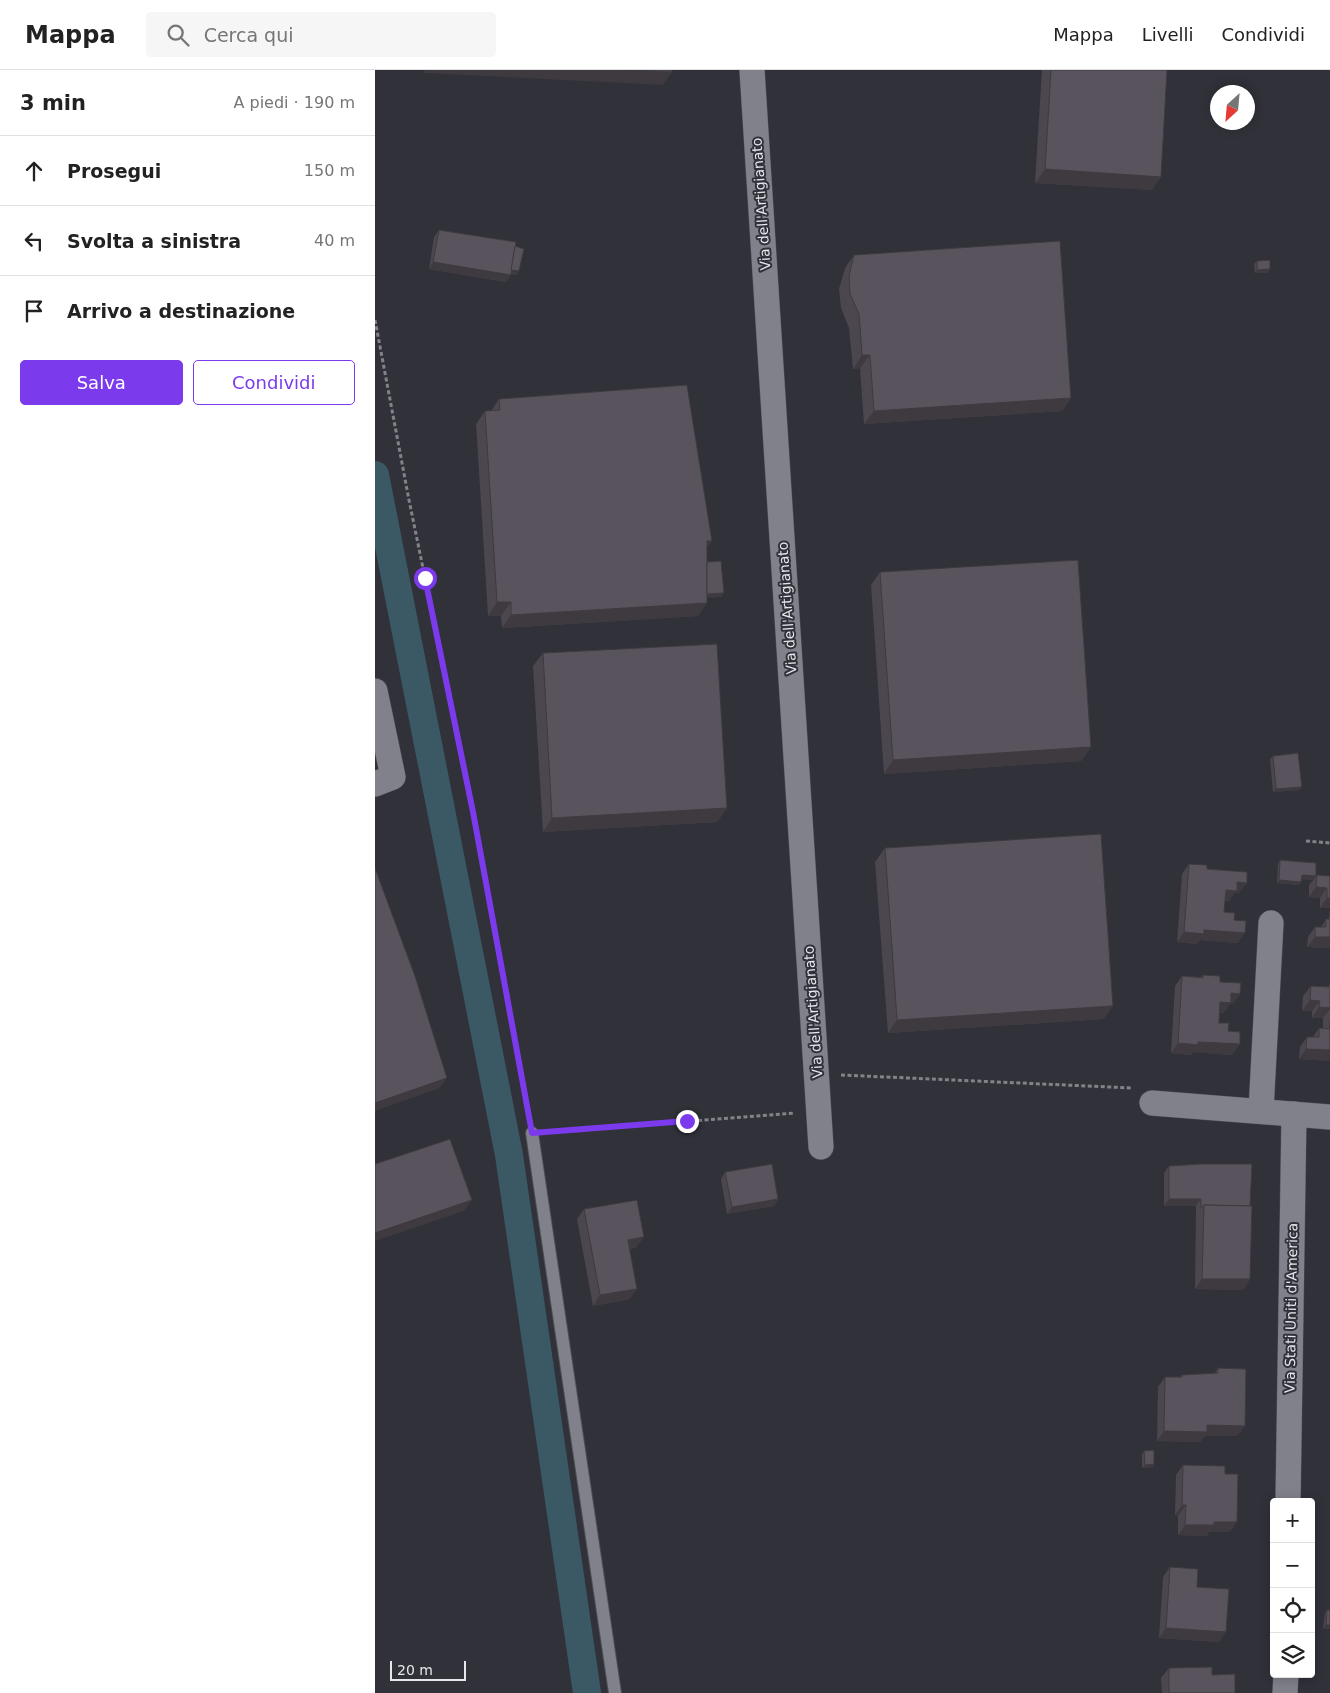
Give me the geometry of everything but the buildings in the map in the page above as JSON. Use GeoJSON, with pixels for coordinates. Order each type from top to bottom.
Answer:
{"type":"FeatureCollection","features":[{"type":"Feature","properties":{"kind":"street","name":"Via dell'Artigianato"},"geometry":{"type":"LineString","coordinates":[[752,70],[821,1147]]}},
{"type":"Feature","properties":{"kind":"street"},"geometry":{"type":"LineString","coordinates":[[375,691],[393,777],[375,784]]}},
{"type":"Feature","properties":{"kind":"street"},"geometry":{"type":"LineString","coordinates":[[1261,1111],[1271,924]]}},
{"type":"Feature","properties":{"kind":"street"},"geometry":{"type":"LineString","coordinates":[[1152,1103],[1330,1116]]}},
{"type":"Feature","properties":{"kind":"street","name":"Via Stati Uniti d'America"},"geometry":{"type":"LineString","coordinates":[[1288,1498],[1294,1114]]}},
{"type":"Feature","properties":{"kind":"street"},"geometry":{"type":"LineString","coordinates":[[1285,1693],[1286,1678]]}},
{"type":"Feature","properties":{"kind":"lane"},"geometry":{"type":"LineString","coordinates":[[532,1133],[615,1693]]}},
{"type":"Feature","properties":{"kind":"path"},"geometry":{"type":"LineString","coordinates":[[375,320],[405,481],[473,812],[532,1133],[804,1112]]}},
{"type":"Feature","properties":{"kind":"path"},"geometry":{"type":"LineString","coordinates":[[1306,841],[1330,843]]}},
{"type":"Feature","properties":{"kind":"path"},"geometry":{"type":"LineString","coordinates":[[841,1075],[1142,1089],[1152,1103]]}},
{"type":"Feature","properties":{"kind":"waterway"},"geometry":{"type":"LineString","coordinates":[[375,475],[509,1155],[587,1693]]}},
{"type":"Feature","properties":{"kind":"route"},"geometry":{"type":"LineString","coordinates":[[425,578],[473,812],[532,1133],[687,1121]]}}]}
